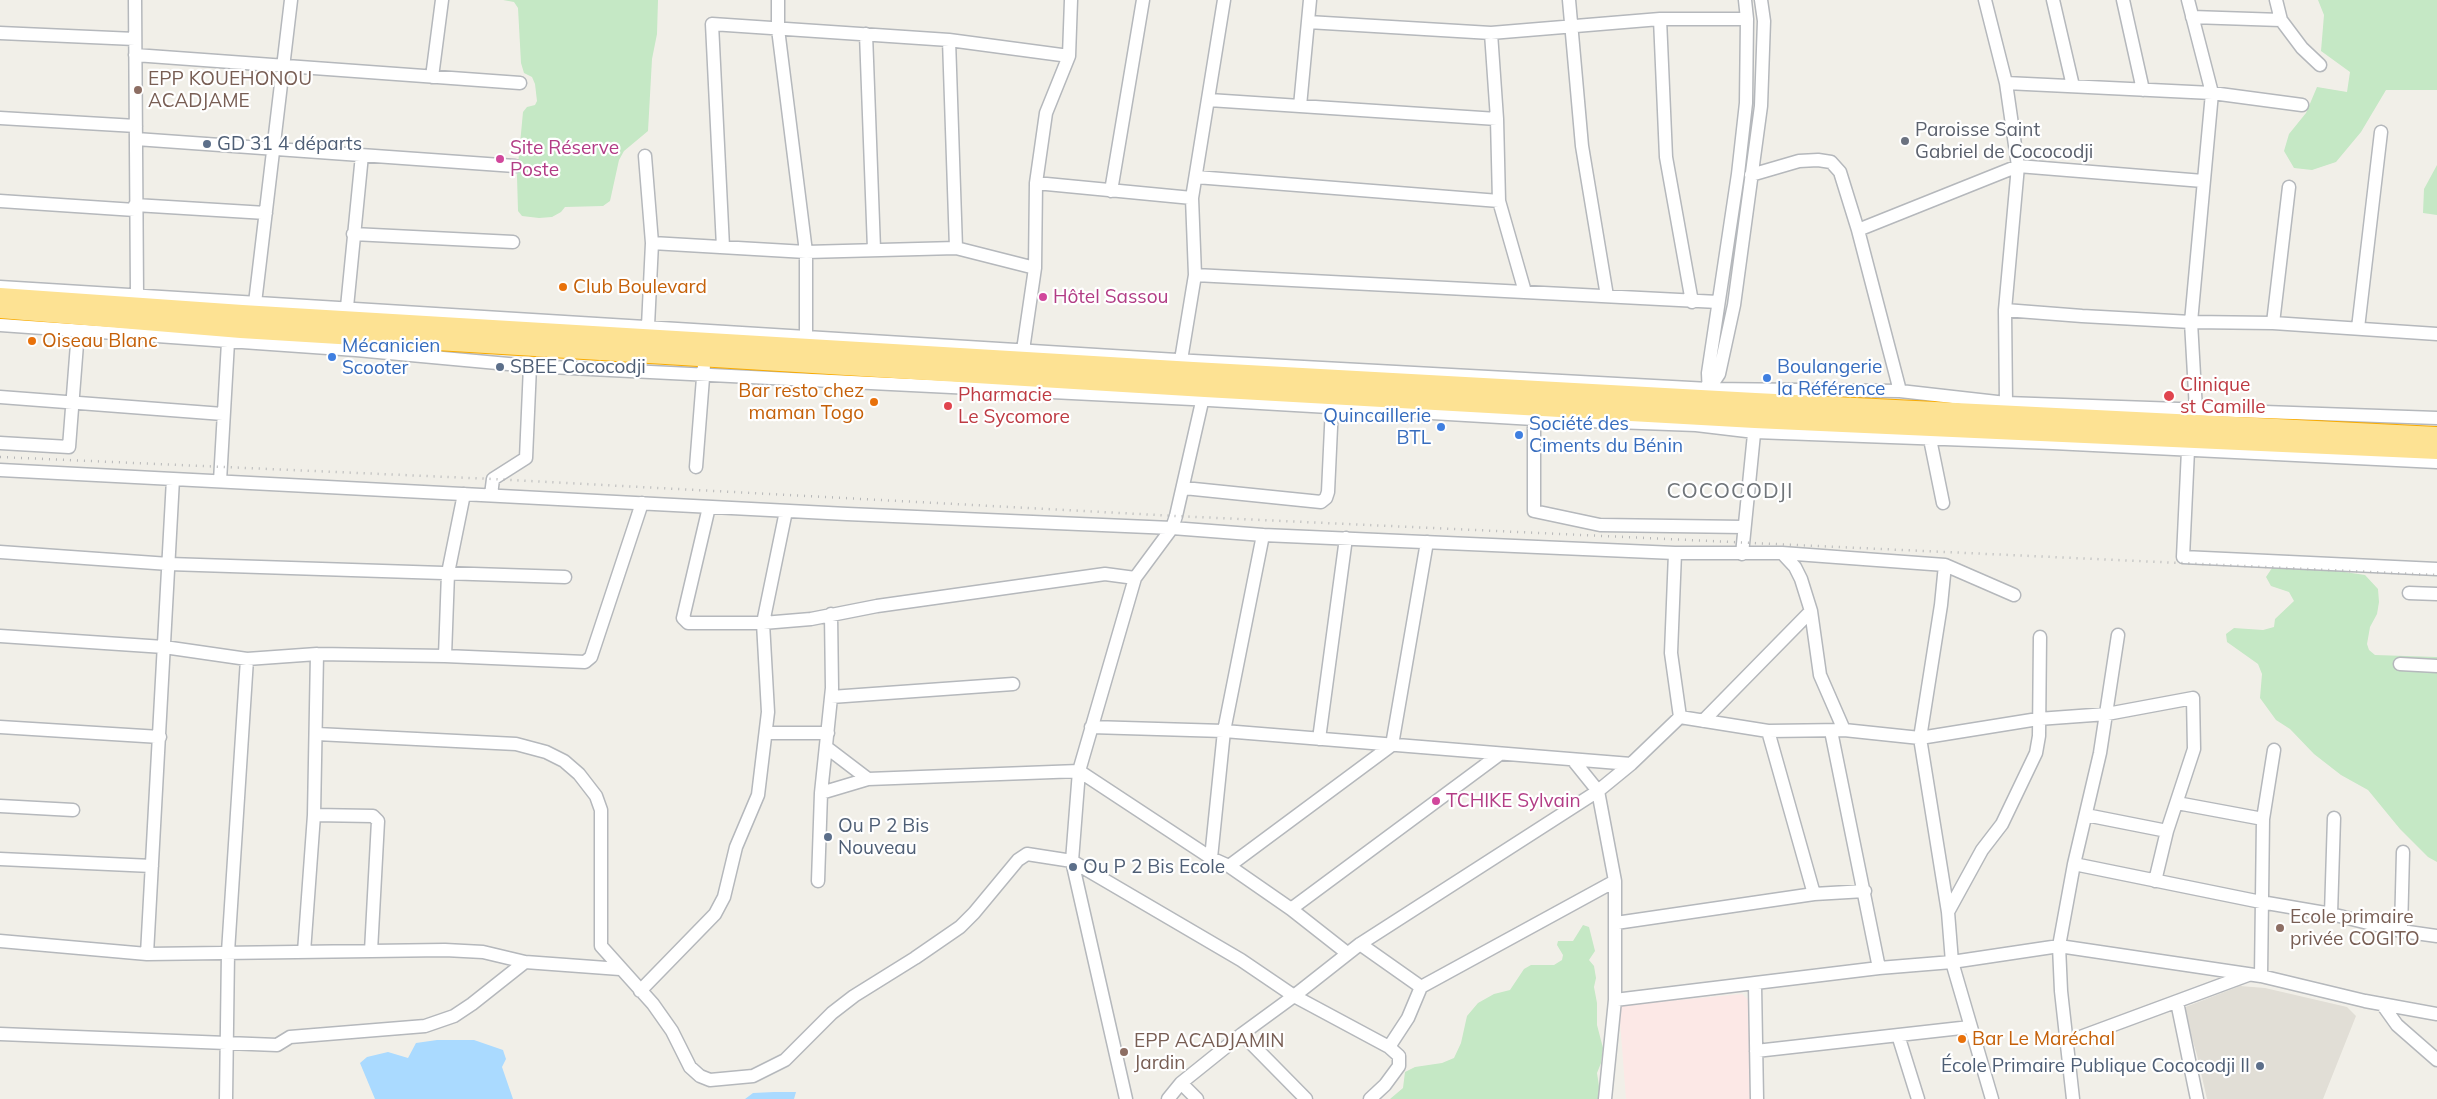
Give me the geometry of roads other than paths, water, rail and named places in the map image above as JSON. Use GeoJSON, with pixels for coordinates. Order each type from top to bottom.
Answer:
{"type":"FeatureCollection","features":[{"type":"Feature","properties":{"kind":"highway"},"geometry":{"type":"LineString","coordinates":[[3,305],[241,329],[704,366],[1204,394],[1708,408]]}},
{"type":"Feature","properties":{"kind":"highway"},"geometry":{"type":"LineString","coordinates":[[3,305],[665,341],[1708,408],[1755,418],[2437,450]]}},
{"type":"Feature","properties":{"kind":"highway"},"geometry":{"type":"LineString","coordinates":[[1755,418],[2437,436]]}},
{"type":"Feature","properties":{"kind":"street"},"geometry":{"type":"LineString","coordinates":[[135,0],[136,294]]}},
{"type":"Feature","properties":{"kind":"street"},"geometry":{"type":"LineString","coordinates":[[255,303],[291,0]]}},
{"type":"Feature","properties":{"kind":"street"},"geometry":{"type":"LineString","coordinates":[[432,77],[442,0]]}},
{"type":"Feature","properties":{"kind":"street"},"geometry":{"type":"LineString","coordinates":[[778,0],[778,29],[806,252],[806,336]]}},
{"type":"Feature","properties":{"kind":"street"},"geometry":{"type":"LineString","coordinates":[[1023,350],[1035,268],[1036,183],[1046,112],[1070,56],[1071,0]]}},
{"type":"Feature","properties":{"kind":"street"},"geometry":{"type":"LineString","coordinates":[[1111,191],[1143,0]]}},
{"type":"Feature","properties":{"kind":"street"},"geometry":{"type":"LineString","coordinates":[[1181,360],[1195,275],[1192,198],[1224,0]]}},
{"type":"Feature","properties":{"kind":"street"},"geometry":{"type":"LineString","coordinates":[[1300,106],[1310,0]]}},
{"type":"Feature","properties":{"kind":"street"},"geometry":{"type":"LineString","coordinates":[[1569,0],[1582,146],[1607,296]]}},
{"type":"Feature","properties":{"kind":"street"},"geometry":{"type":"LineString","coordinates":[[1708,408],[1708,374],[1738,174],[1745,112],[1747,19],[1745,0]]}},
{"type":"Feature","properties":{"kind":"street"},"geometry":{"type":"LineString","coordinates":[[1708,408],[1734,304],[1761,106],[1764,21],[1761,0]]}},
{"type":"Feature","properties":{"kind":"street"},"geometry":{"type":"LineString","coordinates":[[1985,0],[2006,83],[2018,166],[2005,310],[2006,403]]}},
{"type":"Feature","properties":{"kind":"street"},"geometry":{"type":"LineString","coordinates":[[2053,0],[2073,86]]}},
{"type":"Feature","properties":{"kind":"street"},"geometry":{"type":"LineString","coordinates":[[2123,0],[2143,90]]}},
{"type":"Feature","properties":{"kind":"street"},"geometry":{"type":"LineString","coordinates":[[2188,0],[2212,93],[2191,322],[2196,410]]}},
{"type":"Feature","properties":{"kind":"street"},"geometry":{"type":"LineString","coordinates":[[2276,0],[2281,20],[2302,48],[2320,65]]}},
{"type":"Feature","properties":{"kind":"street"},"geometry":{"type":"LineString","coordinates":[[2192,17],[2281,20]]}},
{"type":"Feature","properties":{"kind":"street"},"geometry":{"type":"LineString","coordinates":[[1308,22],[1491,33],[1660,19],[1747,19]]}},
{"type":"Feature","properties":{"kind":"street"},"geometry":{"type":"LineString","coordinates":[[1660,19],[1666,157],[1692,302]]}},
{"type":"Feature","properties":{"kind":"street"},"geometry":{"type":"LineString","coordinates":[[723,246],[712,24],[949,40],[1070,56]]}},
{"type":"Feature","properties":{"kind":"street"},"geometry":{"type":"LineString","coordinates":[[0,33],[136,40]]}},
{"type":"Feature","properties":{"kind":"street"},"geometry":{"type":"LineString","coordinates":[[1491,33],[1498,119],[1499,201],[1525,292]]}},
{"type":"Feature","properties":{"kind":"street"},"geometry":{"type":"LineString","coordinates":[[866,34],[874,249]]}},
{"type":"Feature","properties":{"kind":"street"},"geometry":{"type":"LineString","coordinates":[[949,40],[956,248]]}},
{"type":"Feature","properties":{"kind":"street"},"geometry":{"type":"LineString","coordinates":[[135,55],[520,83]]}},
{"type":"Feature","properties":{"kind":"street"},"geometry":{"type":"LineString","coordinates":[[2006,83],[2212,93],[2302,106]]}},
{"type":"Feature","properties":{"kind":"street"},"geometry":{"type":"LineString","coordinates":[[1209,100],[1498,119]]}},
{"type":"Feature","properties":{"kind":"street"},"geometry":{"type":"LineString","coordinates":[[0,118],[136,126]]}},
{"type":"Feature","properties":{"kind":"street"},"geometry":{"type":"LineString","coordinates":[[2358,328],[2381,132]]}},
{"type":"Feature","properties":{"kind":"street"},"geometry":{"type":"LineString","coordinates":[[136,139],[515,166]]}},
{"type":"Feature","properties":{"kind":"street"},"geometry":{"type":"LineString","coordinates":[[347,307],[362,155]]}},
{"type":"Feature","properties":{"kind":"street"},"geometry":{"type":"LineString","coordinates":[[645,156],[652,242],[648,326]]}},
{"type":"Feature","properties":{"kind":"street"},"geometry":{"type":"LineString","coordinates":[[1751,175],[1799,161],[1831,162],[1840,172],[1858,230],[1900,391]]}},
{"type":"Feature","properties":{"kind":"street"},"geometry":{"type":"LineString","coordinates":[[1858,230],[2018,166],[2203,180]]}},
{"type":"Feature","properties":{"kind":"street"},"geometry":{"type":"LineString","coordinates":[[1196,177],[1499,201]]}},
{"type":"Feature","properties":{"kind":"street"},"geometry":{"type":"LineString","coordinates":[[1036,183],[1192,198]]}},
{"type":"Feature","properties":{"kind":"street"},"geometry":{"type":"LineString","coordinates":[[2273,323],[2289,187]]}},
{"type":"Feature","properties":{"kind":"street"},"geometry":{"type":"LineString","coordinates":[[0,201],[266,213]]}},
{"type":"Feature","properties":{"kind":"street"},"geometry":{"type":"LineString","coordinates":[[354,234],[513,242]]}},
{"type":"Feature","properties":{"kind":"street"},"geometry":{"type":"LineString","coordinates":[[652,242],[806,252],[956,248],[1035,268]]}},
{"type":"Feature","properties":{"kind":"street"},"geometry":{"type":"LineString","coordinates":[[1195,275],[1718,302]]}},
{"type":"Feature","properties":{"kind":"street"},"geometry":{"type":"LineString","coordinates":[[3,305],[136,294],[1181,360],[1708,408],[1755,418],[1930,438],[2437,462]]}},
{"type":"Feature","properties":{"kind":"street"},"geometry":{"type":"LineString","coordinates":[[3,305],[78,331],[356,350],[530,366],[704,366],[696,468]]}},
{"type":"Feature","properties":{"kind":"street"},"geometry":{"type":"LineString","coordinates":[[2005,310],[2191,322],[2273,323],[2437,334]]}},
{"type":"Feature","properties":{"kind":"street"},"geometry":{"type":"LineString","coordinates":[[0,443],[69,447],[78,331]]}},
{"type":"Feature","properties":{"kind":"street"},"geometry":{"type":"LineString","coordinates":[[220,481],[228,342]]}},
{"type":"Feature","properties":{"kind":"street"},"geometry":{"type":"LineString","coordinates":[[492,495],[493,479],[526,458],[530,366]]}},
{"type":"Feature","properties":{"kind":"street"},"geometry":{"type":"LineString","coordinates":[[1126,1099],[1072,861],[1079,771],[1135,578],[1172,528],[1184,488],[1204,394],[1332,406],[1534,419],[1708,408],[1900,391],[2006,403],[2437,418]]}},
{"type":"Feature","properties":{"kind":"street"},"geometry":{"type":"LineString","coordinates":[[0,397],[223,414]]}},
{"type":"Feature","properties":{"kind":"street"},"geometry":{"type":"LineString","coordinates":[[1184,488],[1320,502],[1326,498],[1328,492],[1332,406]]}},
{"type":"Feature","properties":{"kind":"street"},"geometry":{"type":"LineString","coordinates":[[1742,554],[1755,418]]}},
{"type":"Feature","properties":{"kind":"street"},"geometry":{"type":"LineString","coordinates":[[1534,419],[1534,510],[1600,525],[1744,527]]}},
{"type":"Feature","properties":{"kind":"street"},"geometry":{"type":"LineString","coordinates":[[1930,438],[1944,503]]}},
{"type":"Feature","properties":{"kind":"street"},"geometry":{"type":"LineString","coordinates":[[2188,450],[2183,557],[2437,569]]}},
{"type":"Feature","properties":{"kind":"street"},"geometry":{"type":"LineString","coordinates":[[0,470],[1172,528],[1263,535],[1675,553],[1782,553],[1944,565],[2014,595]]}},
{"type":"Feature","properties":{"kind":"street"},"geometry":{"type":"LineString","coordinates":[[147,954],[173,478]]}},
{"type":"Feature","properties":{"kind":"street"},"geometry":{"type":"LineString","coordinates":[[445,656],[448,574],[464,494]]}},
{"type":"Feature","properties":{"kind":"street"},"geometry":{"type":"LineString","coordinates":[[0,636],[164,647],[247,659],[317,654],[445,656],[585,662],[589,660],[642,503]]}},
{"type":"Feature","properties":{"kind":"street"},"geometry":{"type":"LineString","coordinates":[[709,506],[683,618],[688,623],[763,623],[811,619],[877,606],[1104,574],[1135,578]]}},
{"type":"Feature","properties":{"kind":"street"},"geometry":{"type":"LineString","coordinates":[[640,991],[693,934],[712,919],[724,897],[736,847],[758,795],[767,733],[768,702],[763,623],[786,510]]}},
{"type":"Feature","properties":{"kind":"street"},"geometry":{"type":"LineString","coordinates":[[1211,858],[1224,731],[1263,535]]}},
{"type":"Feature","properties":{"kind":"street"},"geometry":{"type":"LineString","coordinates":[[1319,739],[1346,538]]}},
{"type":"Feature","properties":{"kind":"street"},"geometry":{"type":"LineString","coordinates":[[1229,866],[1392,745],[1428,542]]}},
{"type":"Feature","properties":{"kind":"street"},"geometry":{"type":"LineString","coordinates":[[0,552],[169,564],[448,574],[564,576]]}},
{"type":"Feature","properties":{"kind":"street"},"geometry":{"type":"LineString","coordinates":[[1675,553],[1671,653],[1680,717]]}},
{"type":"Feature","properties":{"kind":"street"},"geometry":{"type":"LineString","coordinates":[[1782,553],[1796,567],[1811,611],[1820,676],[1844,730]]}},
{"type":"Feature","properties":{"kind":"street"},"geometry":{"type":"LineString","coordinates":[[1944,565],[1941,605],[1920,738],[1948,912],[1952,962],[1992,1099]]}},
{"type":"Feature","properties":{"kind":"street"},"geometry":{"type":"LineString","coordinates":[[2410,593],[2437,594]]}},
{"type":"Feature","properties":{"kind":"street"},"geometry":{"type":"LineString","coordinates":[[1703,721],[1811,611]]}},
{"type":"Feature","properties":{"kind":"street"},"geometry":{"type":"LineString","coordinates":[[818,881],[821,793],[831,697],[831,614]]}},
{"type":"Feature","properties":{"kind":"street"},"geometry":{"type":"LineString","coordinates":[[2072,1099],[2061,991],[2059,946],[2074,864],[2107,714],[2118,635]]}},
{"type":"Feature","properties":{"kind":"street"},"geometry":{"type":"LineString","coordinates":[[1948,912],[1982,850],[2002,824],[2036,753],[2039,736],[2040,637]]}},
{"type":"Feature","properties":{"kind":"street"},"geometry":{"type":"LineString","coordinates":[[304,952],[314,815],[317,654]]}},
{"type":"Feature","properties":{"kind":"street"},"geometry":{"type":"LineString","coordinates":[[226,1099],[228,952],[247,659]]}},
{"type":"Feature","properties":{"kind":"street"},"geometry":{"type":"LineString","coordinates":[[2400,664],[2437,666]]}},
{"type":"Feature","properties":{"kind":"street"},"geometry":{"type":"LineString","coordinates":[[831,697],[1013,684]]}},
{"type":"Feature","properties":{"kind":"street"},"geometry":{"type":"LineString","coordinates":[[1680,717],[1768,731],[1844,730],[1920,738],[2038,719],[2107,714],[2192,698],[2194,749],[2167,831],[2154,881]]}},
{"type":"Feature","properties":{"kind":"street"},"geometry":{"type":"LineString","coordinates":[[1168,1099],[1182,1083],[1242,1034],[1294,996],[1347,953],[1598,791],[1631,764],[1680,717]]}},
{"type":"Feature","properties":{"kind":"street"},"geometry":{"type":"LineString","coordinates":[[0,727],[160,737]]}},
{"type":"Feature","properties":{"kind":"street"},"geometry":{"type":"LineString","coordinates":[[1091,727],[1224,731],[1631,764]]}},
{"type":"Feature","properties":{"kind":"street"},"geometry":{"type":"LineString","coordinates":[[1768,731],[1814,894]]}},
{"type":"Feature","properties":{"kind":"street"},"geometry":{"type":"LineString","coordinates":[[1831,731],[1865,891],[1879,968]]}},
{"type":"Feature","properties":{"kind":"street"},"geometry":{"type":"LineString","coordinates":[[767,733],[828,733]]}},
{"type":"Feature","properties":{"kind":"street"},"geometry":{"type":"LineString","coordinates":[[316,734],[516,744],[546,752],[564,761],[579,774],[596,796],[600,810],[601,946],[620,970],[653,1004],[672,1031],[694,1072],[710,1080],[753,1076],[785,1060],[832,1013],[854,996],[922,954],[960,927],[1018,860],[1027,854],[1072,861],[1241,960],[1294,996],[1389,1047],[1400,1056],[1400,1066],[1385,1085],[1370,1099]]}},
{"type":"Feature","properties":{"kind":"street"},"geometry":{"type":"LineString","coordinates":[[826,747],[868,779]]}},
{"type":"Feature","properties":{"kind":"street"},"geometry":{"type":"LineString","coordinates":[[2255,975],[2261,902],[2263,819],[2274,750]]}},
{"type":"Feature","properties":{"kind":"street"},"geometry":{"type":"LineString","coordinates":[[1291,909],[1500,754]]}},
{"type":"Feature","properties":{"kind":"street"},"geometry":{"type":"LineString","coordinates":[[1573,760],[1598,791],[1615,881],[1615,1000],[1605,1099]]}},
{"type":"Feature","properties":{"kind":"street"},"geometry":{"type":"LineString","coordinates":[[821,793],[868,779],[1079,771],[1211,858],[1229,866],[1291,909],[1347,953]]}},
{"type":"Feature","properties":{"kind":"street"},"geometry":{"type":"LineString","coordinates":[[2177,803],[2263,819]]}},
{"type":"Feature","properties":{"kind":"street"},"geometry":{"type":"LineString","coordinates":[[0,806],[73,810]]}},
{"type":"Feature","properties":{"kind":"street"},"geometry":{"type":"LineString","coordinates":[[314,815],[373,816],[378,821],[371,951]]}},
{"type":"Feature","properties":{"kind":"street"},"geometry":{"type":"LineString","coordinates":[[2086,815],[2167,831]]}},
{"type":"Feature","properties":{"kind":"street"},"geometry":{"type":"LineString","coordinates":[[2331,914],[2334,818]]}},
{"type":"Feature","properties":{"kind":"street"},"geometry":{"type":"LineString","coordinates":[[2401,931],[2403,852]]}},
{"type":"Feature","properties":{"kind":"street"},"geometry":{"type":"LineString","coordinates":[[0,859],[152,866]]}},
{"type":"Feature","properties":{"kind":"street"},"geometry":{"type":"LineString","coordinates":[[2074,864],[2261,902],[2331,914],[2401,931],[2437,936]]}},
{"type":"Feature","properties":{"kind":"street"},"geometry":{"type":"LineString","coordinates":[[1389,1047],[1408,1018],[1421,987],[1615,881]]}},
{"type":"Feature","properties":{"kind":"street"},"geometry":{"type":"LineString","coordinates":[[1616,923],[1814,894],[1865,891]]}},
{"type":"Feature","properties":{"kind":"street"},"geometry":{"type":"LineString","coordinates":[[0,941],[147,954],[411,949],[483,952],[525,962],[620,970]]}},
{"type":"Feature","properties":{"kind":"street"},"geometry":{"type":"LineString","coordinates":[[1360,944],[1421,987]]}},
{"type":"Feature","properties":{"kind":"street"},"geometry":{"type":"LineString","coordinates":[[1615,1000],[1755,985],[1879,968],[1952,962],[2059,946],[2255,975],[2382,1004],[2437,1014]]}},
{"type":"Feature","properties":{"kind":"street"},"geometry":{"type":"LineString","coordinates":[[0,1034],[277,1045],[290,1037],[425,1026],[454,1016],[525,962]]}},
{"type":"Feature","properties":{"kind":"street"},"geometry":{"type":"LineString","coordinates":[[2067,1042],[2255,975]]}},
{"type":"Feature","properties":{"kind":"street"},"geometry":{"type":"LineString","coordinates":[[1755,985],[1757,1099]]}},
{"type":"Feature","properties":{"kind":"street"},"geometry":{"type":"LineString","coordinates":[[2177,1002],[2197,1099]]}},
{"type":"Feature","properties":{"kind":"street"},"geometry":{"type":"LineString","coordinates":[[2382,1004],[2397,1025],[2437,1060]]}},
{"type":"Feature","properties":{"kind":"street"},"geometry":{"type":"LineString","coordinates":[[1756,1051],[1970,1027]]}},
{"type":"Feature","properties":{"kind":"street"},"geometry":{"type":"LineString","coordinates":[[1242,1034],[1306,1099]]}},
{"type":"Feature","properties":{"kind":"street"},"geometry":{"type":"LineString","coordinates":[[1898,1035],[1918,1099]]}},
{"type":"Feature","properties":{"kind":"street"},"geometry":{"type":"LineString","coordinates":[[1182,1083],[1197,1099]]}},
{"type":"Feature","properties":{"kind":"water"},"geometry":{"type":"Polygon","coordinates":[[[437,1040],[474,1040],[503,1050],[506,1059],[502,1067],[513,1099],[375,1099],[360,1063],[367,1057],[388,1052],[408,1058],[416,1043],[437,1040]]]}},
{"type":"Feature","properties":{"kind":"water"},"geometry":{"type":"Polygon","coordinates":[[[796,1092],[794,1099],[745,1099],[753,1093],[796,1092]]]}},
{"type":"Feature","properties":{"kind":"railway"},"geometry":{"type":"LineString","coordinates":[[0,457],[493,479],[1176,516],[2437,575]]}},
{"type":"Feature","properties":{"kind":"place","name":"EPP KOUEHONOU ACADJAME"},"geometry":{"type":"Point","coordinates":[138,90]}},
{"type":"Feature","properties":{"kind":"place","name":"Paroisse Saint Gabriel de Cococodji"},"geometry":{"type":"Point","coordinates":[1905,141]}},
{"type":"Feature","properties":{"kind":"place","name":"GD 31 4 départs"},"geometry":{"type":"Point","coordinates":[207,144]}},
{"type":"Feature","properties":{"kind":"place","name":"Site Réserve Poste"},"geometry":{"type":"Point","coordinates":[500,159]}},
{"type":"Feature","properties":{"kind":"place","name":"Club Boulevard"},"geometry":{"type":"Point","coordinates":[563,287]}},
{"type":"Feature","properties":{"kind":"place","name":"Hôtel Sassou"},"geometry":{"type":"Point","coordinates":[1043,297]}},
{"type":"Feature","properties":{"kind":"place","name":"Oiseau Blanc"},"geometry":{"type":"Point","coordinates":[32,341]}},
{"type":"Feature","properties":{"kind":"place","name":"Mécanicien Scooter"},"geometry":{"type":"Point","coordinates":[332,357]}},
{"type":"Feature","properties":{"kind":"place","name":"SBEE Cococodji"},"geometry":{"type":"Point","coordinates":[500,367]}},
{"type":"Feature","properties":{"kind":"place","name":"Boulangerie la Référence"},"geometry":{"type":"Point","coordinates":[1767,378]}},
{"type":"Feature","properties":{"kind":"place","name":"Clinique st Camille"},"geometry":{"type":"Point","coordinates":[2169,396]}},
{"type":"Feature","properties":{"kind":"place","name":"Bar resto chez maman Togo"},"geometry":{"type":"Point","coordinates":[874,402]}},
{"type":"Feature","properties":{"kind":"place","name":"Pharmacie Le Sycomore"},"geometry":{"type":"Point","coordinates":[948,406]}},
{"type":"Feature","properties":{"kind":"place","name":"Quincaillerie BTL"},"geometry":{"type":"Point","coordinates":[1441,427]}},
{"type":"Feature","properties":{"kind":"place","name":"Société des Ciments du Bénin"},"geometry":{"type":"Point","coordinates":[1519,435]}},
{"type":"Feature","properties":{"kind":"place","name":"TCHIKE Sylvain"},"geometry":{"type":"Point","coordinates":[1436,801]}},
{"type":"Feature","properties":{"kind":"place","name":"Ou P 2 Bis Nouveau"},"geometry":{"type":"Point","coordinates":[828,837]}},
{"type":"Feature","properties":{"kind":"place","name":"Ou P 2 Bis Ecole"},"geometry":{"type":"Point","coordinates":[1073,867]}},
{"type":"Feature","properties":{"kind":"place","name":"Ecole primaire privée COGITO"},"geometry":{"type":"Point","coordinates":[2280,928]}},
{"type":"Feature","properties":{"kind":"place","name":"Bar Le Maréchal"},"geometry":{"type":"Point","coordinates":[1962,1039]}},
{"type":"Feature","properties":{"kind":"place","name":"EPP ACADJAMIN Jardin"},"geometry":{"type":"Point","coordinates":[1124,1052]}},
{"type":"Feature","properties":{"kind":"place","name":"École Primaire Publique Cococodji II"},"geometry":{"type":"Point","coordinates":[2260,1066]}},
{"type":"Feature","properties":{"kind":"district","name":"COCOCODJI"},"geometry":{"type":"Point","coordinates":[1730,492]}}]}
